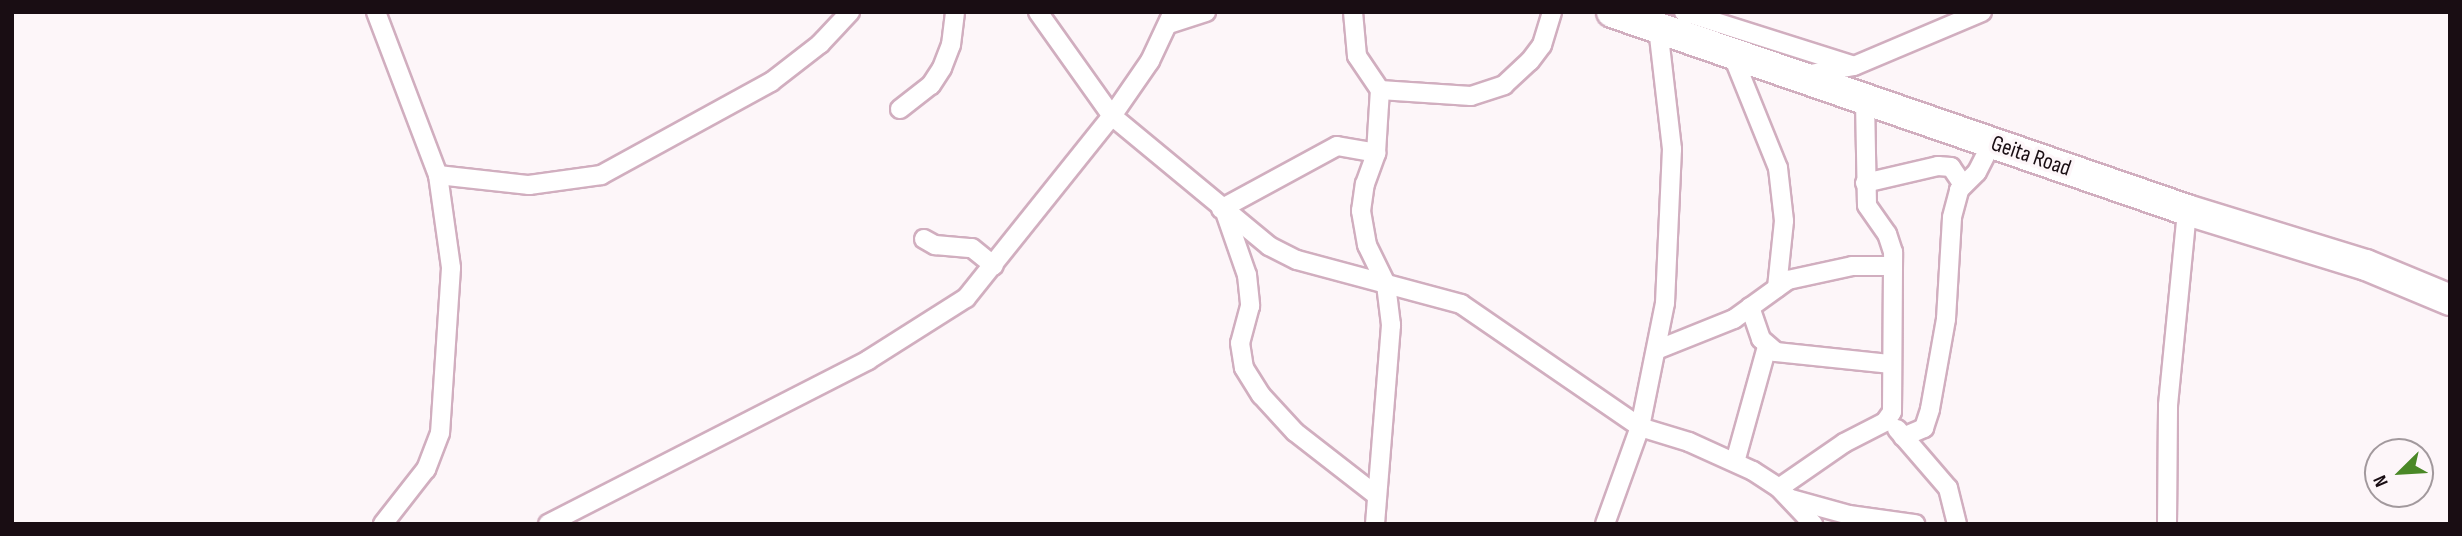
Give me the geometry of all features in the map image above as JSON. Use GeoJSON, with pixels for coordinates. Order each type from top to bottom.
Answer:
{"type":"FeatureCollection","features":[{"type":"Feature","properties":{"kind":"highway","name":"Geita Road"},"geometry":{"type":"LineString","coordinates":[[1612,12],[1794,77],[2187,210],[2366,265],[2450,300]]}},
{"type":"Feature","properties":{"kind":"street"},"geometry":{"type":"LineString","coordinates":[[376,12],[438,175],[451,268],[440,433],[426,469],[383,524]]}},
{"type":"Feature","properties":{"kind":"street"},"geometry":{"type":"LineString","coordinates":[[438,175],[529,185],[601,174],[771,82],[820,44],[850,12]]}},
{"type":"Feature","properties":{"kind":"street"},"geometry":{"type":"LineString","coordinates":[[900,109],[931,85],[942,68],[951,45],[955,12]]}},
{"type":"Feature","properties":{"kind":"street"},"geometry":{"type":"LineString","coordinates":[[1038,12],[1112,116],[1223,211],[1297,260],[1461,304],[1640,427],[1735,462],[1785,494],[1813,524]]}},
{"type":"Feature","properties":{"kind":"street"},"geometry":{"type":"LineString","coordinates":[[548,524],[868,360],[966,298],[1112,116],[1171,18],[1206,12]]}},
{"type":"Feature","properties":{"kind":"street"},"geometry":{"type":"LineString","coordinates":[[1353,12],[1357,56],[1380,90],[1376,153],[1364,184],[1361,211],[1367,245],[1386,284],[1391,325],[1375,524]]}},
{"type":"Feature","properties":{"kind":"street"},"geometry":{"type":"LineString","coordinates":[[1380,90],[1455,96],[1492,91],[1536,53],[1552,12]]}},
{"type":"Feature","properties":{"kind":"street"},"geometry":{"type":"LineString","coordinates":[[1684,12],[1854,66]]}},
{"type":"Feature","properties":{"kind":"street"},"geometry":{"type":"LineString","coordinates":[[1794,77],[1854,66],[1982,12]]}},
{"type":"Feature","properties":{"kind":"street"},"geometry":{"type":"LineString","coordinates":[[1605,524],[1640,427],[1659,349],[1670,249],[1672,149],[1658,28]]}},
{"type":"Feature","properties":{"kind":"street"},"geometry":{"type":"LineString","coordinates":[[1732,54],[1778,168],[1784,221],[1777,288]]}},
{"type":"Feature","properties":{"kind":"street"},"geometry":{"type":"LineString","coordinates":[[1865,101],[1867,205],[1891,243],[1889,415],[1903,437],[1948,488],[1957,524]]}},
{"type":"Feature","properties":{"kind":"street"},"geometry":{"type":"LineString","coordinates":[[1903,437],[1924,428],[1930,409],[1946,319],[1952,217],[1964,185],[1977,172],[1992,142]]}},
{"type":"Feature","properties":{"kind":"street"},"geometry":{"type":"LineString","coordinates":[[1223,211],[1337,146],[1376,153]]}},
{"type":"Feature","properties":{"kind":"street"},"geometry":{"type":"LineString","coordinates":[[1866,183],[1910,176],[1938,166],[1951,167],[1964,185]]}},
{"type":"Feature","properties":{"kind":"street"},"geometry":{"type":"LineString","coordinates":[[2167,524],[2168,405],[2187,210]]}},
{"type":"Feature","properties":{"kind":"street"},"geometry":{"type":"LineString","coordinates":[[1223,211],[1247,275],[1250,306],[1240,343],[1244,368],[1261,395],[1295,432],[1376,495]]}},
{"type":"Feature","properties":{"kind":"street"},"geometry":{"type":"LineString","coordinates":[[924,239],[935,245],[972,248],[994,266]]}},
{"type":"Feature","properties":{"kind":"street"},"geometry":{"type":"LineString","coordinates":[[1659,349],[1721,325],[1777,288],[1820,271],[1892,266]]}},
{"type":"Feature","properties":{"kind":"street"},"geometry":{"type":"LineString","coordinates":[[1735,462],[1767,348],[1750,307]]}},
{"type":"Feature","properties":{"kind":"street"},"geometry":{"type":"LineString","coordinates":[[1767,348],[1794,356],[1891,363]]}},
{"type":"Feature","properties":{"kind":"street"},"geometry":{"type":"LineString","coordinates":[[1785,494],[1889,415]]}},
{"type":"Feature","properties":{"kind":"street"},"geometry":{"type":"LineString","coordinates":[[1785,494],[1849,515],[1915,524]]}}]}
